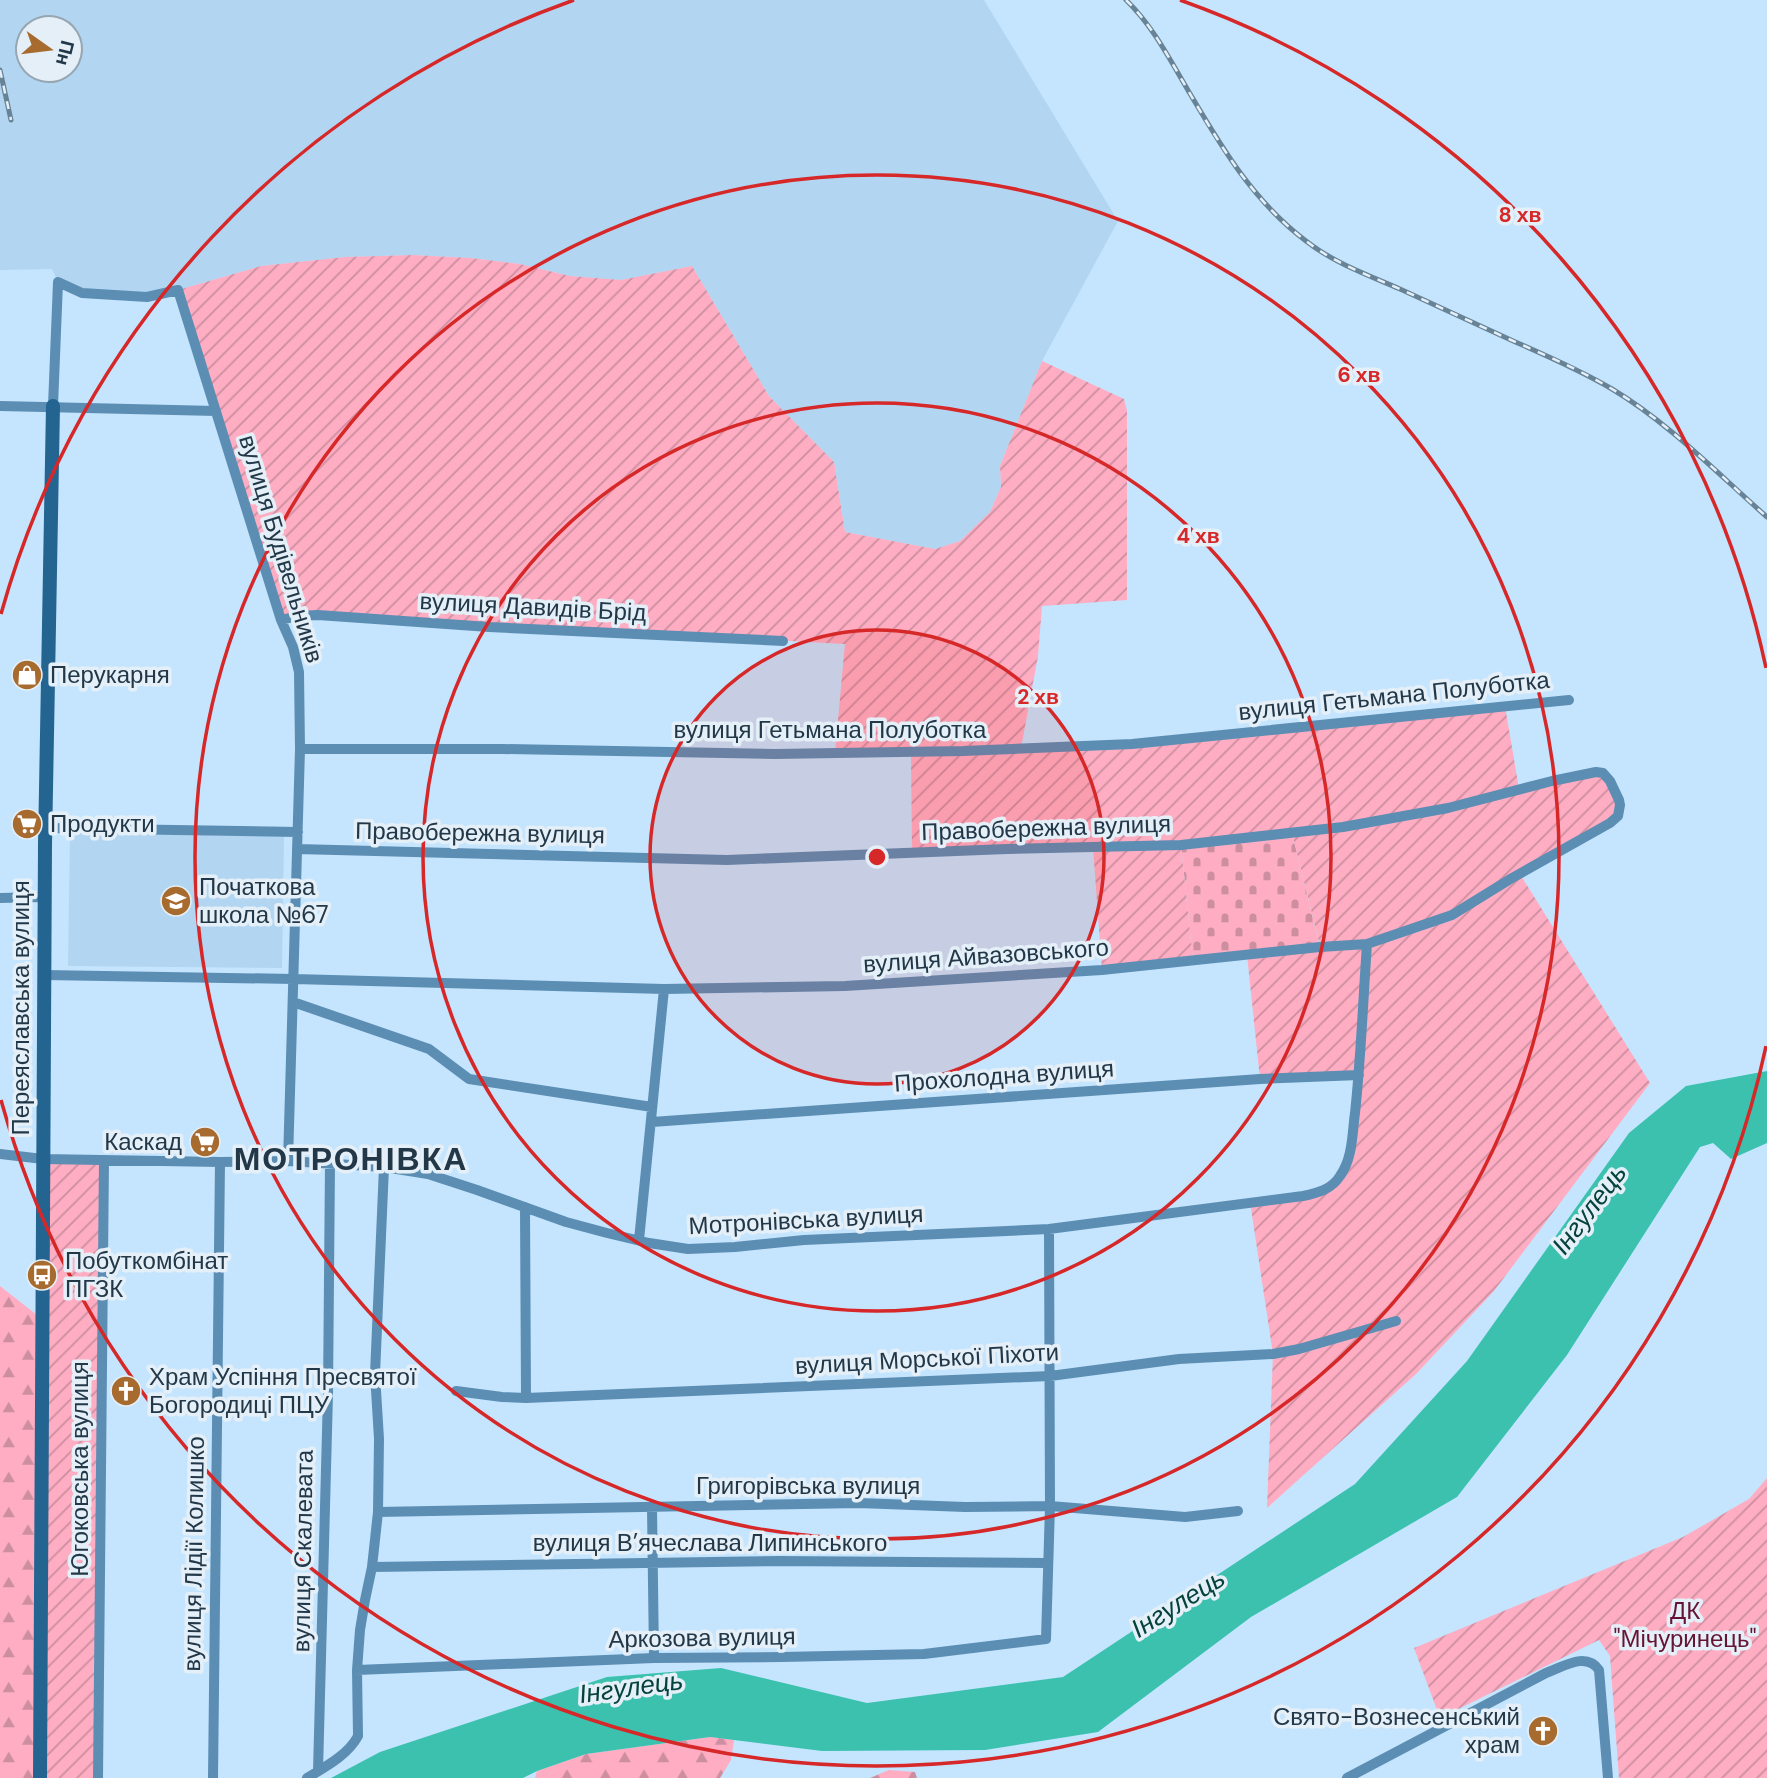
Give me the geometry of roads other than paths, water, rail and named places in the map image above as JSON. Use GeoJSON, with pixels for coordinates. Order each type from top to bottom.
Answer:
{"type":"FeatureCollection","features":[{"type":"Feature","properties":{"kind":"street","name":"вулиця Будівельників"},"geometry":{"type":"LineString","coordinates":[[53,406],[58,282],[82,293],[146,297],[178,290],[299,672],[300,749],[288,1161]]}},
{"type":"Feature","properties":{"kind":"street"},"geometry":{"type":"LineString","coordinates":[[0,406],[216,411]]}},
{"type":"Feature","properties":{"kind":"street","name":"Переяславська вулиця"},"geometry":{"type":"LineString","coordinates":[[40,1778],[44,975],[53,406]]}},
{"type":"Feature","properties":{"kind":"street","name":"вулиця Давидів Брід"},"geometry":{"type":"LineString","coordinates":[[281,620],[318,615],[489,627],[783,641]]}},
{"type":"Feature","properties":{"kind":"street","name":"вулиця Гетьмана Полуботка"},"geometry":{"type":"LineString","coordinates":[[300,749],[503,749],[775,754],[1009,749],[1132,744],[1569,700]]}},
{"type":"Feature","properties":{"kind":"street","name":"Правобережна вулиця"},"geometry":{"type":"LineString","coordinates":[[297,849],[727,860],[1181,845],[1343,827],[1448,808],[1552,780],[1596,772],[1603,773],[1614,787]]}},
{"type":"Feature","properties":{"kind":"street","name":"вулиця Айвазовського"},"geometry":{"type":"LineString","coordinates":[[44,975],[664,989],[845,986],[1102,970],[1367,944],[1452,915],[1610,823],[1620,811],[1614,787]]}},
{"type":"Feature","properties":{"kind":"street"},"geometry":{"type":"LineString","coordinates":[[46,828],[298,832]]}},
{"type":"Feature","properties":{"kind":"street"},"geometry":{"type":"LineString","coordinates":[[0,898],[45,897]]}},
{"type":"Feature","properties":{"kind":"street","name":"Мотронівська вулиця"},"geometry":{"type":"LineString","coordinates":[[0,1154],[43,1159],[288,1161],[384,1167],[428,1174],[566,1222],[664,1246],[702,1249],[804,1240],[1049,1229],[1318,1193],[1342,1174],[1349,1157],[1359,1075],[1367,944]]}},
{"type":"Feature","properties":{"kind":"street"},"geometry":{"type":"LineString","coordinates":[[639,1240],[664,989]]}},
{"type":"Feature","properties":{"kind":"street"},"geometry":{"type":"LineString","coordinates":[[293,1002],[429,1049],[469,1079],[652,1107]]}},
{"type":"Feature","properties":{"kind":"street","name":"Прохолодна вулиця"},"geometry":{"type":"LineString","coordinates":[[652,1122],[1260,1079],[1359,1075]]}},
{"type":"Feature","properties":{"kind":"street","name":"Югоковська вулиця"},"geometry":{"type":"LineString","coordinates":[[98,1778],[103,1160]]}},
{"type":"Feature","properties":{"kind":"street","name":"вулиця Лідії Колишко"},"geometry":{"type":"LineString","coordinates":[[213,1778],[220,1162]]}},
{"type":"Feature","properties":{"kind":"street","name":"вулиця Скалевата"},"geometry":{"type":"LineString","coordinates":[[318,1771],[328,1394],[330,1163]]}},
{"type":"Feature","properties":{"kind":"street"},"geometry":{"type":"LineString","coordinates":[[307,1778],[346,1752],[358,1736],[358,1670],[378,1512],[379,1439],[375,1374],[384,1167]]}},
{"type":"Feature","properties":{"kind":"street"},"geometry":{"type":"LineString","coordinates":[[525,1207],[526,1398]]}},
{"type":"Feature","properties":{"kind":"street"},"geometry":{"type":"LineString","coordinates":[[1048,1563],[1049,1229]]}},
{"type":"Feature","properties":{"kind":"street","name":"вулиця Морської Піхоти"},"geometry":{"type":"LineString","coordinates":[[456,1391],[526,1398],[1050,1376],[1179,1359],[1273,1354],[1396,1321]]}},
{"type":"Feature","properties":{"kind":"street","name":"Григорівська вулиця"},"geometry":{"type":"LineString","coordinates":[[378,1512],[859,1503],[965,1507],[1050,1506],[1185,1517],[1238,1511]]}},
{"type":"Feature","properties":{"kind":"street"},"geometry":{"type":"LineString","coordinates":[[652,1508],[654,1658]]}},
{"type":"Feature","properties":{"kind":"street","name":"вулиця В’ячеслава Липинського"},"geometry":{"type":"LineString","coordinates":[[372,1567],[778,1561],[1048,1563]]}},
{"type":"Feature","properties":{"kind":"street","name":"Аркозова вулиця"},"geometry":{"type":"LineString","coordinates":[[358,1670],[654,1658],[924,1654],[1046,1639],[1048,1563]]}},
{"type":"Feature","properties":{"kind":"street"},"geometry":{"type":"LineString","coordinates":[[1347,1778],[1546,1673],[1579,1661],[1587,1661],[1594,1663],[1599,1670],[1608,1778]]}},
{"type":"Feature","properties":{"kind":"water","name":"Інгулець"},"geometry":{"type":"Polygon","coordinates":[[[1767,1071],[1767,1143],[1731,1159],[1713,1143],[1700,1147],[1567,1355],[1457,1497],[1251,1617],[1098,1732],[985,1750],[822,1751],[710,1737],[586,1754],[523,1778],[331,1778],[380,1752],[607,1677],[721,1668],[867,1703],[1063,1677],[1355,1484],[1467,1361],[1629,1133],[1686,1086],[1767,1071]]]}},
{"type":"Feature","properties":{"kind":"railway"},"geometry":{"type":"LineString","coordinates":[[1126,0],[1161,44],[1240,173],[1270,209],[1306,241],[1352,268],[1588,375],[1612,389],[1673,433],[1767,517]]}},
{"type":"Feature","properties":{"kind":"railway"},"geometry":{"type":"LineString","coordinates":[[0,70],[11,120]]}},
{"type":"Feature","properties":{"kind":"place","name":"Перукарня"},"geometry":{"type":"Point","coordinates":[27,675]}},
{"type":"Feature","properties":{"kind":"place","name":"Продукти"},"geometry":{"type":"Point","coordinates":[27,824]}},
{"type":"Feature","properties":{"kind":"place","name":"Початкова школа №67"},"geometry":{"type":"Point","coordinates":[176,901]}},
{"type":"Feature","properties":{"kind":"place","name":"Каскад"},"geometry":{"type":"Point","coordinates":[205,1142]}},
{"type":"Feature","properties":{"kind":"place","name":"Побуткомбінат ПГЗК"},"geometry":{"type":"Point","coordinates":[42,1275]}},
{"type":"Feature","properties":{"kind":"place","name":"Храм Успіння Пресвятої Богородиці ПЦУ"},"geometry":{"type":"Point","coordinates":[126,1391]}},
{"type":"Feature","properties":{"kind":"place","name":"Свято-Вознесенський храм"},"geometry":{"type":"Point","coordinates":[1543,1731]}},
{"type":"Feature","properties":{"kind":"district","name":"МОТРОНІВКА"},"geometry":{"type":"Point","coordinates":[351,1159]}},
{"type":"Feature","properties":{"kind":"park label","name":"ДК \"Мічуринець\""},"geometry":{"type":"Point","coordinates":[1685,1625]}}]}
